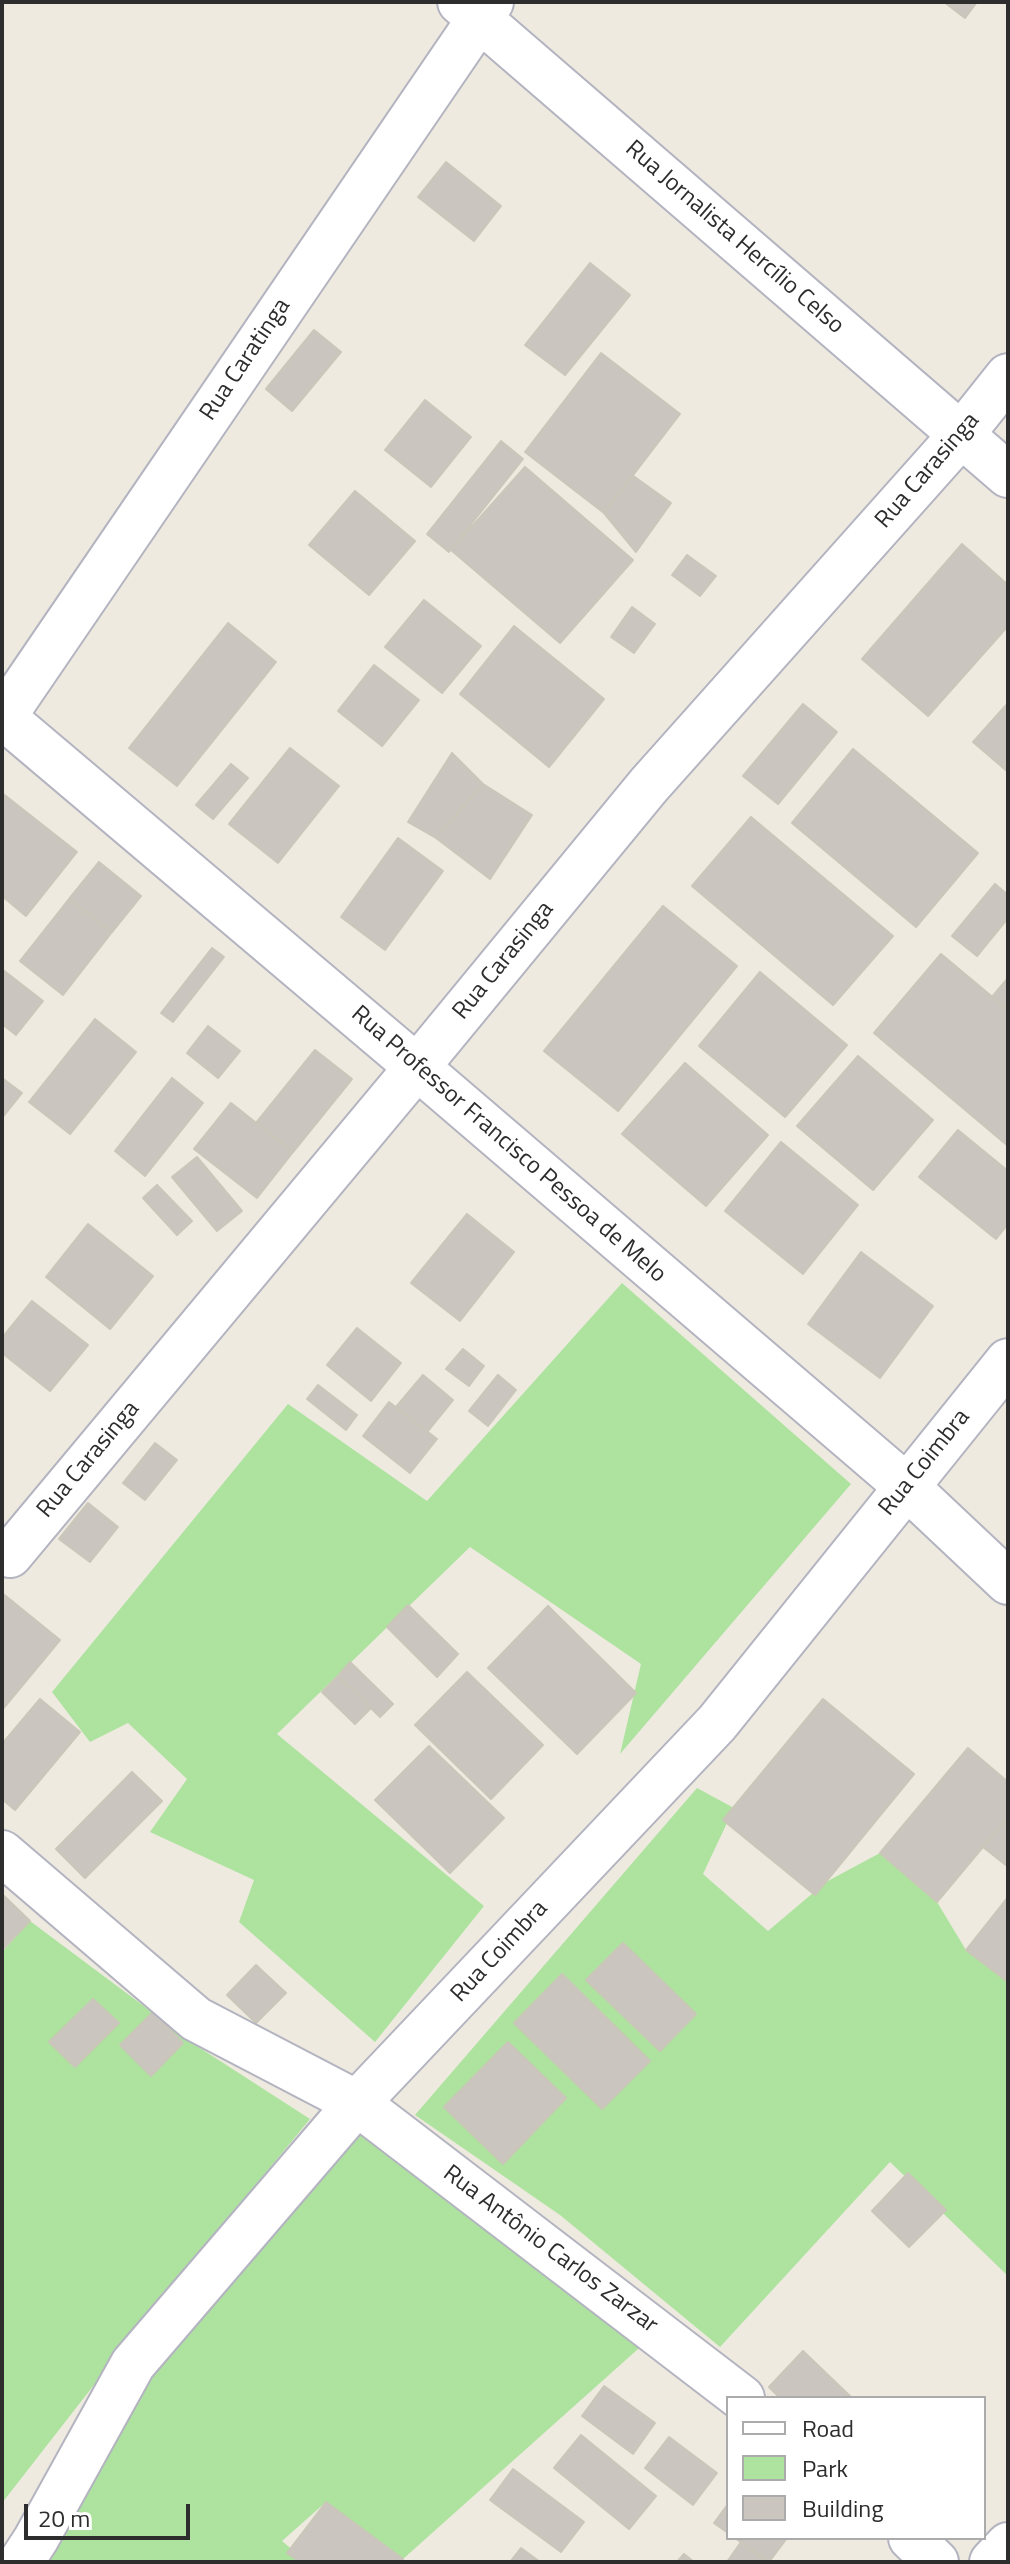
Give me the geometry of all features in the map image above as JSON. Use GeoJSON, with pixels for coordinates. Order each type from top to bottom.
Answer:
{"type":"FeatureCollection","features":[{"type":"Feature","properties":{"kind":"street","name":"Rua Jornalista Hercílio Celso"},"geometry":{"type":"LineString","coordinates":[[477,7],[1008,475]]}},
{"type":"Feature","properties":{"kind":"street","name":"Rua Caratinga"},"geometry":{"type":"LineString","coordinates":[[2,717],[477,7]]}},
{"type":"Feature","properties":{"kind":"street","name":"Rua Carasinga"},"geometry":{"type":"LineString","coordinates":[[10,1555],[649,785],[961,435],[1008,376]]}},
{"type":"Feature","properties":{"kind":"street","name":"Rua Professor Francisco Pessoa de Melo"},"geometry":{"type":"LineString","coordinates":[[2,717],[906,1486],[1008,1582]]}},
{"type":"Feature","properties":{"kind":"street","name":"Rua Coimbra"},"geometry":{"type":"LineString","coordinates":[[21,2562],[133,2364],[357,2103],[717,1723],[1008,1361]]}},
{"type":"Feature","properties":{"kind":"street","name":"Rua Antônio Carlos Zarzar"},"geometry":{"type":"LineString","coordinates":[[2,1853],[196,2019],[357,2103],[739,2396]]}},
{"type":"Feature","properties":{"kind":"street"},"geometry":{"type":"LineString","coordinates":[[913,2540],[936,2562]]}},
{"type":"Feature","properties":{"kind":"street"},"geometry":{"type":"LineString","coordinates":[[992,2562],[1008,2545]]}},
{"type":"Feature","properties":{"kind":"green space"},"geometry":{"type":"Polygon","coordinates":[[[622,1283],[851,1484],[620,1754],[641,1664],[470,1547],[277,1734],[484,1906],[375,2042],[239,1922],[254,1880],[150,1832],[187,1779],[128,1723],[90,1742],[52,1692],[288,1404],[427,1501],[622,1283]]]}},
{"type":"Feature","properties":{"kind":"green space"},"geometry":{"type":"Polygon","coordinates":[[[697,1788],[734,1808],[703,1874],[768,1931],[826,1882],[880,1853],[937,1902],[966,1950],[1008,1982],[1008,2276],[890,2162],[720,2347],[560,2215],[415,2115],[697,1788]]]}},
{"type":"Feature","properties":{"kind":"green space"},"geometry":{"type":"Polygon","coordinates":[[[30,1921],[200,2048],[310,2119],[143,2322],[2,2503],[2,1952],[30,1921]]]}},
{"type":"Feature","properties":{"kind":"green space"},"geometry":{"type":"Polygon","coordinates":[[[361,2133],[647,2341],[403,2559],[326,2502],[282,2541],[307,2562],[34,2562],[154,2363],[361,2133]]]}},
{"type":"Feature","properties":{"kind":"building"},"geometry":{"type":"Polygon","coordinates":[[[944,2],[977,2],[965,18],[944,2]]]}},
{"type":"Feature","properties":{"kind":"building"},"geometry":{"type":"Polygon","coordinates":[[[446,162],[501,206],[474,241],[418,197],[446,162]]]}},
{"type":"Feature","properties":{"kind":"building"},"geometry":{"type":"Polygon","coordinates":[[[590,263],[630,295],[565,375],[525,345],[590,263]]]}},
{"type":"Feature","properties":{"kind":"building"},"geometry":{"type":"Polygon","coordinates":[[[314,330],[341,352],[292,411],[266,389],[314,330]]]}},
{"type":"Feature","properties":{"kind":"building"},"geometry":{"type":"Polygon","coordinates":[[[601,353],[680,414],[604,513],[525,452],[601,353]]]}},
{"type":"Feature","properties":{"kind":"building"},"geometry":{"type":"Polygon","coordinates":[[[425,400],[471,437],[431,487],[385,450],[425,400]]]}},
{"type":"Feature","properties":{"kind":"building"},"geometry":{"type":"Polygon","coordinates":[[[501,441],[523,459],[449,552],[427,534],[501,441]]]}},
{"type":"Feature","properties":{"kind":"building"},"geometry":{"type":"Polygon","coordinates":[[[525,467],[633,560],[560,643],[451,550],[525,467]]]}},
{"type":"Feature","properties":{"kind":"building"},"geometry":{"type":"Polygon","coordinates":[[[632,475],[671,503],[636,552],[604,513],[632,475]]]}},
{"type":"Feature","properties":{"kind":"building"},"geometry":{"type":"Polygon","coordinates":[[[355,491],[415,541],[369,595],[309,545],[355,491]]]}},
{"type":"Feature","properties":{"kind":"building"},"geometry":{"type":"Polygon","coordinates":[[[962,544],[1008,585],[1008,626],[928,716],[862,659],[962,544]]]}},
{"type":"Feature","properties":{"kind":"building"},"geometry":{"type":"Polygon","coordinates":[[[687,555],[716,576],[700,596],[672,575],[687,555]]]}},
{"type":"Feature","properties":{"kind":"building"},"geometry":{"type":"Polygon","coordinates":[[[424,600],[481,646],[442,693],[385,647],[424,600]]]}},
{"type":"Feature","properties":{"kind":"building"},"geometry":{"type":"Polygon","coordinates":[[[632,607],[655,624],[634,653],[611,637],[632,607]]]}},
{"type":"Feature","properties":{"kind":"building"},"geometry":{"type":"Polygon","coordinates":[[[228,623],[276,662],[177,786],[129,748],[228,623]]]}},
{"type":"Feature","properties":{"kind":"building"},"geometry":{"type":"Polygon","coordinates":[[[514,626],[604,699],[549,767],[460,694],[514,626]]]}},
{"type":"Feature","properties":{"kind":"building"},"geometry":{"type":"Polygon","coordinates":[[[374,665],[419,700],[382,746],[338,711],[374,665]]]}},
{"type":"Feature","properties":{"kind":"building"},"geometry":{"type":"Polygon","coordinates":[[[1008,703],[1008,772],[973,742],[1008,703]]]}},
{"type":"Feature","properties":{"kind":"building"},"geometry":{"type":"Polygon","coordinates":[[[803,704],[837,732],[778,804],[743,776],[803,704]]]}},
{"type":"Feature","properties":{"kind":"building"},"geometry":{"type":"Polygon","coordinates":[[[290,748],[339,786],[278,863],[229,824],[290,748]]]}},
{"type":"Feature","properties":{"kind":"building"},"geometry":{"type":"Polygon","coordinates":[[[853,749],[978,853],[916,927],[792,823],[853,749]]]}},
{"type":"Feature","properties":{"kind":"building"},"geometry":{"type":"Polygon","coordinates":[[[452,753],[483,784],[436,838],[408,822],[452,753]]]}},
{"type":"Feature","properties":{"kind":"building"},"geometry":{"type":"Polygon","coordinates":[[[231,764],[248,778],[213,819],[196,805],[231,764]]]}},
{"type":"Feature","properties":{"kind":"building"},"geometry":{"type":"Polygon","coordinates":[[[483,784],[532,815],[490,879],[436,838],[483,784]]]}},
{"type":"Feature","properties":{"kind":"building"},"geometry":{"type":"Polygon","coordinates":[[[2,793],[77,852],[26,916],[2,896],[2,793]]]}},
{"type":"Feature","properties":{"kind":"building"},"geometry":{"type":"Polygon","coordinates":[[[751,817],[893,936],[833,1005],[692,886],[751,817]]]}},
{"type":"Feature","properties":{"kind":"building"},"geometry":{"type":"Polygon","coordinates":[[[398,838],[443,871],[385,950],[341,917],[398,838]]]}},
{"type":"Feature","properties":{"kind":"building"},"geometry":{"type":"Polygon","coordinates":[[[99,862],[141,896],[112,932],[69,899],[99,862]]]}},
{"type":"Feature","properties":{"kind":"building"},"geometry":{"type":"Polygon","coordinates":[[[995,884],[1008,895],[1008,918],[977,956],[952,936],[995,884]]]}},
{"type":"Feature","properties":{"kind":"building"},"geometry":{"type":"Polygon","coordinates":[[[69,899],[112,932],[63,995],[20,961],[69,899]]]}},
{"type":"Feature","properties":{"kind":"building"},"geometry":{"type":"Polygon","coordinates":[[[663,906],[737,966],[618,1111],[544,1051],[663,906]]]}},
{"type":"Feature","properties":{"kind":"building"},"geometry":{"type":"Polygon","coordinates":[[[212,948],[224,957],[173,1022],[161,1013],[212,948]]]}},
{"type":"Feature","properties":{"kind":"building"},"geometry":{"type":"Polygon","coordinates":[[[941,954],[1008,1010],[1008,1146],[874,1033],[941,954]]]}},
{"type":"Feature","properties":{"kind":"building"},"geometry":{"type":"Polygon","coordinates":[[[3,970],[43,1001],[16,1035],[2,1024],[3,970]]]}},
{"type":"Feature","properties":{"kind":"building"},"geometry":{"type":"Polygon","coordinates":[[[760,972],[847,1045],[785,1117],[699,1046],[760,972]]]}},
{"type":"Feature","properties":{"kind":"building"},"geometry":{"type":"Polygon","coordinates":[[[1008,978],[1008,1009],[992,997],[1008,978]]]}},
{"type":"Feature","properties":{"kind":"building"},"geometry":{"type":"Polygon","coordinates":[[[95,1019],[136,1052],[70,1134],[29,1102],[95,1019]]]}},
{"type":"Feature","properties":{"kind":"building"},"geometry":{"type":"Polygon","coordinates":[[[208,1026],[240,1051],[218,1078],[187,1053],[208,1026]]]}},
{"type":"Feature","properties":{"kind":"building"},"geometry":{"type":"Polygon","coordinates":[[[315,1050],[352,1079],[293,1152],[256,1123],[315,1050]]]}},
{"type":"Feature","properties":{"kind":"building"},"geometry":{"type":"Polygon","coordinates":[[[858,1056],[933,1120],[873,1190],[797,1126],[858,1056]]]}},
{"type":"Feature","properties":{"kind":"building"},"geometry":{"type":"Polygon","coordinates":[[[685,1063],[768,1135],[706,1206],[622,1134],[685,1063]]]}},
{"type":"Feature","properties":{"kind":"building"},"geometry":{"type":"Polygon","coordinates":[[[2,1078],[22,1093],[2,1118],[2,1078]]]}},
{"type":"Feature","properties":{"kind":"building"},"geometry":{"type":"Polygon","coordinates":[[[172,1078],[203,1103],[145,1176],[115,1151],[172,1078]]]}},
{"type":"Feature","properties":{"kind":"building"},"geometry":{"type":"Polygon","coordinates":[[[231,1103],[293,1152],[257,1198],[194,1149],[231,1103]]]}},
{"type":"Feature","properties":{"kind":"building"},"geometry":{"type":"Polygon","coordinates":[[[958,1130],[1008,1171],[1008,1224],[996,1239],[919,1177],[958,1130]]]}},
{"type":"Feature","properties":{"kind":"building"},"geometry":{"type":"Polygon","coordinates":[[[781,1142],[858,1205],[803,1274],[725,1211],[781,1142]]]}},
{"type":"Feature","properties":{"kind":"building"},"geometry":{"type":"Polygon","coordinates":[[[197,1157],[242,1211],[217,1231],[172,1177],[197,1157]]]}},
{"type":"Feature","properties":{"kind":"building"},"geometry":{"type":"Polygon","coordinates":[[[157,1185],[192,1221],[177,1235],[143,1198],[157,1185]]]}},
{"type":"Feature","properties":{"kind":"building"},"geometry":{"type":"Polygon","coordinates":[[[467,1214],[514,1252],[460,1321],[411,1283],[467,1214]]]}},
{"type":"Feature","properties":{"kind":"building"},"geometry":{"type":"Polygon","coordinates":[[[88,1224],[153,1276],[110,1329],[46,1277],[88,1224]]]}},
{"type":"Feature","properties":{"kind":"building"},"geometry":{"type":"Polygon","coordinates":[[[861,1252],[933,1306],[880,1378],[808,1324],[861,1252]]]}},
{"type":"Feature","properties":{"kind":"building"},"geometry":{"type":"Polygon","coordinates":[[[32,1301],[88,1345],[50,1391],[2,1353],[2,1338],[32,1301]]]}},
{"type":"Feature","properties":{"kind":"building"},"geometry":{"type":"Polygon","coordinates":[[[357,1328],[401,1363],[371,1401],[327,1365],[357,1328]]]}},
{"type":"Feature","properties":{"kind":"building"},"geometry":{"type":"Polygon","coordinates":[[[463,1349],[484,1366],[469,1386],[446,1369],[463,1349]]]}},
{"type":"Feature","properties":{"kind":"building"},"geometry":{"type":"Polygon","coordinates":[[[423,1375],[453,1400],[427,1432],[396,1407],[423,1375]]]}},
{"type":"Feature","properties":{"kind":"building"},"geometry":{"type":"Polygon","coordinates":[[[498,1375],[516,1390],[488,1426],[469,1411],[498,1375]]]}},
{"type":"Feature","properties":{"kind":"building"},"geometry":{"type":"Polygon","coordinates":[[[318,1385],[357,1415],[346,1430],[307,1399],[318,1385]]]}},
{"type":"Feature","properties":{"kind":"building"},"geometry":{"type":"Polygon","coordinates":[[[389,1402],[437,1439],[410,1473],[363,1436],[389,1402]]]}},
{"type":"Feature","properties":{"kind":"building"},"geometry":{"type":"Polygon","coordinates":[[[155,1443],[177,1460],[145,1500],[123,1483],[155,1443]]]}},
{"type":"Feature","properties":{"kind":"building"},"geometry":{"type":"Polygon","coordinates":[[[88,1503],[118,1527],[90,1562],[59,1539],[88,1503]]]}},
{"type":"Feature","properties":{"kind":"building"},"geometry":{"type":"Polygon","coordinates":[[[2,1593],[60,1640],[2,1710],[2,1593]]]}},
{"type":"Feature","properties":{"kind":"building"},"geometry":{"type":"Polygon","coordinates":[[[408,1605],[458,1654],[437,1677],[387,1627],[408,1605]]]}},
{"type":"Feature","properties":{"kind":"building"},"geometry":{"type":"Polygon","coordinates":[[[548,1606],[636,1693],[577,1754],[488,1668],[548,1606]]]}},
{"type":"Feature","properties":{"kind":"building"},"geometry":{"type":"Polygon","coordinates":[[[350,1662],[393,1704],[380,1717],[338,1676],[350,1662]]]}},
{"type":"Feature","properties":{"kind":"building"},"geometry":{"type":"Polygon","coordinates":[[[467,1672],[543,1745],[491,1799],[415,1725],[467,1672]]]}},
{"type":"Feature","properties":{"kind":"building"},"geometry":{"type":"Polygon","coordinates":[[[338,1676],[371,1708],[355,1724],[322,1692],[338,1676]]]}},
{"type":"Feature","properties":{"kind":"building"},"geometry":{"type":"Polygon","coordinates":[[[40,1699],[80,1732],[15,1810],[2,1799],[2,1744],[40,1699]]]}},
{"type":"Feature","properties":{"kind":"building"},"geometry":{"type":"Polygon","coordinates":[[[823,1699],[914,1774],[815,1895],[723,1820],[823,1699]]]}},
{"type":"Feature","properties":{"kind":"building"},"geometry":{"type":"Polygon","coordinates":[[[429,1746],[504,1818],[450,1873],[375,1800],[429,1746]]]}},
{"type":"Feature","properties":{"kind":"building"},"geometry":{"type":"Polygon","coordinates":[[[968,1748],[1008,1782],[1008,1817],[937,1902],[880,1853],[968,1748]]]}},
{"type":"Feature","properties":{"kind":"building"},"geometry":{"type":"Polygon","coordinates":[[[132,1772],[162,1801],[85,1878],[56,1849],[132,1772]]]}},
{"type":"Feature","properties":{"kind":"building"},"geometry":{"type":"Polygon","coordinates":[[[1008,1817],[1008,1865],[1007,1866],[983,1847],[1008,1817]]]}},
{"type":"Feature","properties":{"kind":"building"},"geometry":{"type":"Polygon","coordinates":[[[2,1894],[30,1921],[2,1950],[2,1894]]]}},
{"type":"Feature","properties":{"kind":"building"},"geometry":{"type":"Polygon","coordinates":[[[1008,1897],[1008,1982],[966,1950],[1008,1897]]]}},
{"type":"Feature","properties":{"kind":"building"},"geometry":{"type":"Polygon","coordinates":[[[623,1943],[696,2014],[660,2051],[586,1980],[623,1943]]]}},
{"type":"Feature","properties":{"kind":"building"},"geometry":{"type":"Polygon","coordinates":[[[256,1965],[286,1993],[256,2023],[227,1995],[256,1965]]]}},
{"type":"Feature","properties":{"kind":"building"},"geometry":{"type":"Polygon","coordinates":[[[562,1974],[650,2061],[602,2109],[514,2023],[562,1974]]]}},
{"type":"Feature","properties":{"kind":"building"},"geometry":{"type":"Polygon","coordinates":[[[93,1999],[119,2023],[75,2067],[49,2042],[93,1999]]]}},
{"type":"Feature","properties":{"kind":"building"},"geometry":{"type":"Polygon","coordinates":[[[153,2012],[183,2043],[151,2076],[120,2045],[153,2012]]]}},
{"type":"Feature","properties":{"kind":"building"},"geometry":{"type":"Polygon","coordinates":[[[508,2042],[566,2098],[503,2164],[444,2107],[508,2042]]]}},
{"type":"Feature","properties":{"kind":"building"},"geometry":{"type":"Polygon","coordinates":[[[908,2173],[946,2210],[909,2247],[872,2211],[908,2173]]]}},
{"type":"Feature","properties":{"kind":"building"},"geometry":{"type":"Polygon","coordinates":[[[803,2351],[850,2396],[778,2396],[769,2387],[803,2351]]]}},
{"type":"Feature","properties":{"kind":"building"},"geometry":{"type":"Polygon","coordinates":[[[604,2386],[655,2423],[633,2454],[582,2416],[604,2386]]]}},
{"type":"Feature","properties":{"kind":"building"},"geometry":{"type":"Polygon","coordinates":[[[581,2435],[656,2496],[629,2529],[554,2468],[581,2435]]]}},
{"type":"Feature","properties":{"kind":"building"},"geometry":{"type":"Polygon","coordinates":[[[669,2437],[717,2473],[693,2505],[645,2468],[669,2437]]]}},
{"type":"Feature","properties":{"kind":"building"},"geometry":{"type":"Polygon","coordinates":[[[513,2469],[584,2522],[561,2552],[490,2500],[513,2469]]]}},
{"type":"Feature","properties":{"kind":"building"},"geometry":{"type":"Polygon","coordinates":[[[326,2502],[403,2559],[400,2562],[300,2562],[287,2553],[326,2502]]]}},
{"type":"Feature","properties":{"kind":"building"},"geometry":{"type":"Polygon","coordinates":[[[726,2507],[726,2532],[714,2523],[726,2507]]]}},
{"type":"Feature","properties":{"kind":"building"},"geometry":{"type":"Polygon","coordinates":[[[738,2540],[786,2540],[769,2562],[738,2540]]]}},
{"type":"Feature","properties":{"kind":"building"},"geometry":{"type":"Polygon","coordinates":[[[741,2542],[767,2562],[727,2562],[741,2542]]]}},
{"type":"Feature","properties":{"kind":"building"},"geometry":{"type":"Polygon","coordinates":[[[521,2548],[540,2562],[510,2562],[521,2548]]]}},
{"type":"Feature","properties":{"kind":"building"},"geometry":{"type":"Polygon","coordinates":[[[684,2554],[694,2562],[677,2562],[684,2554]]]}}]}
